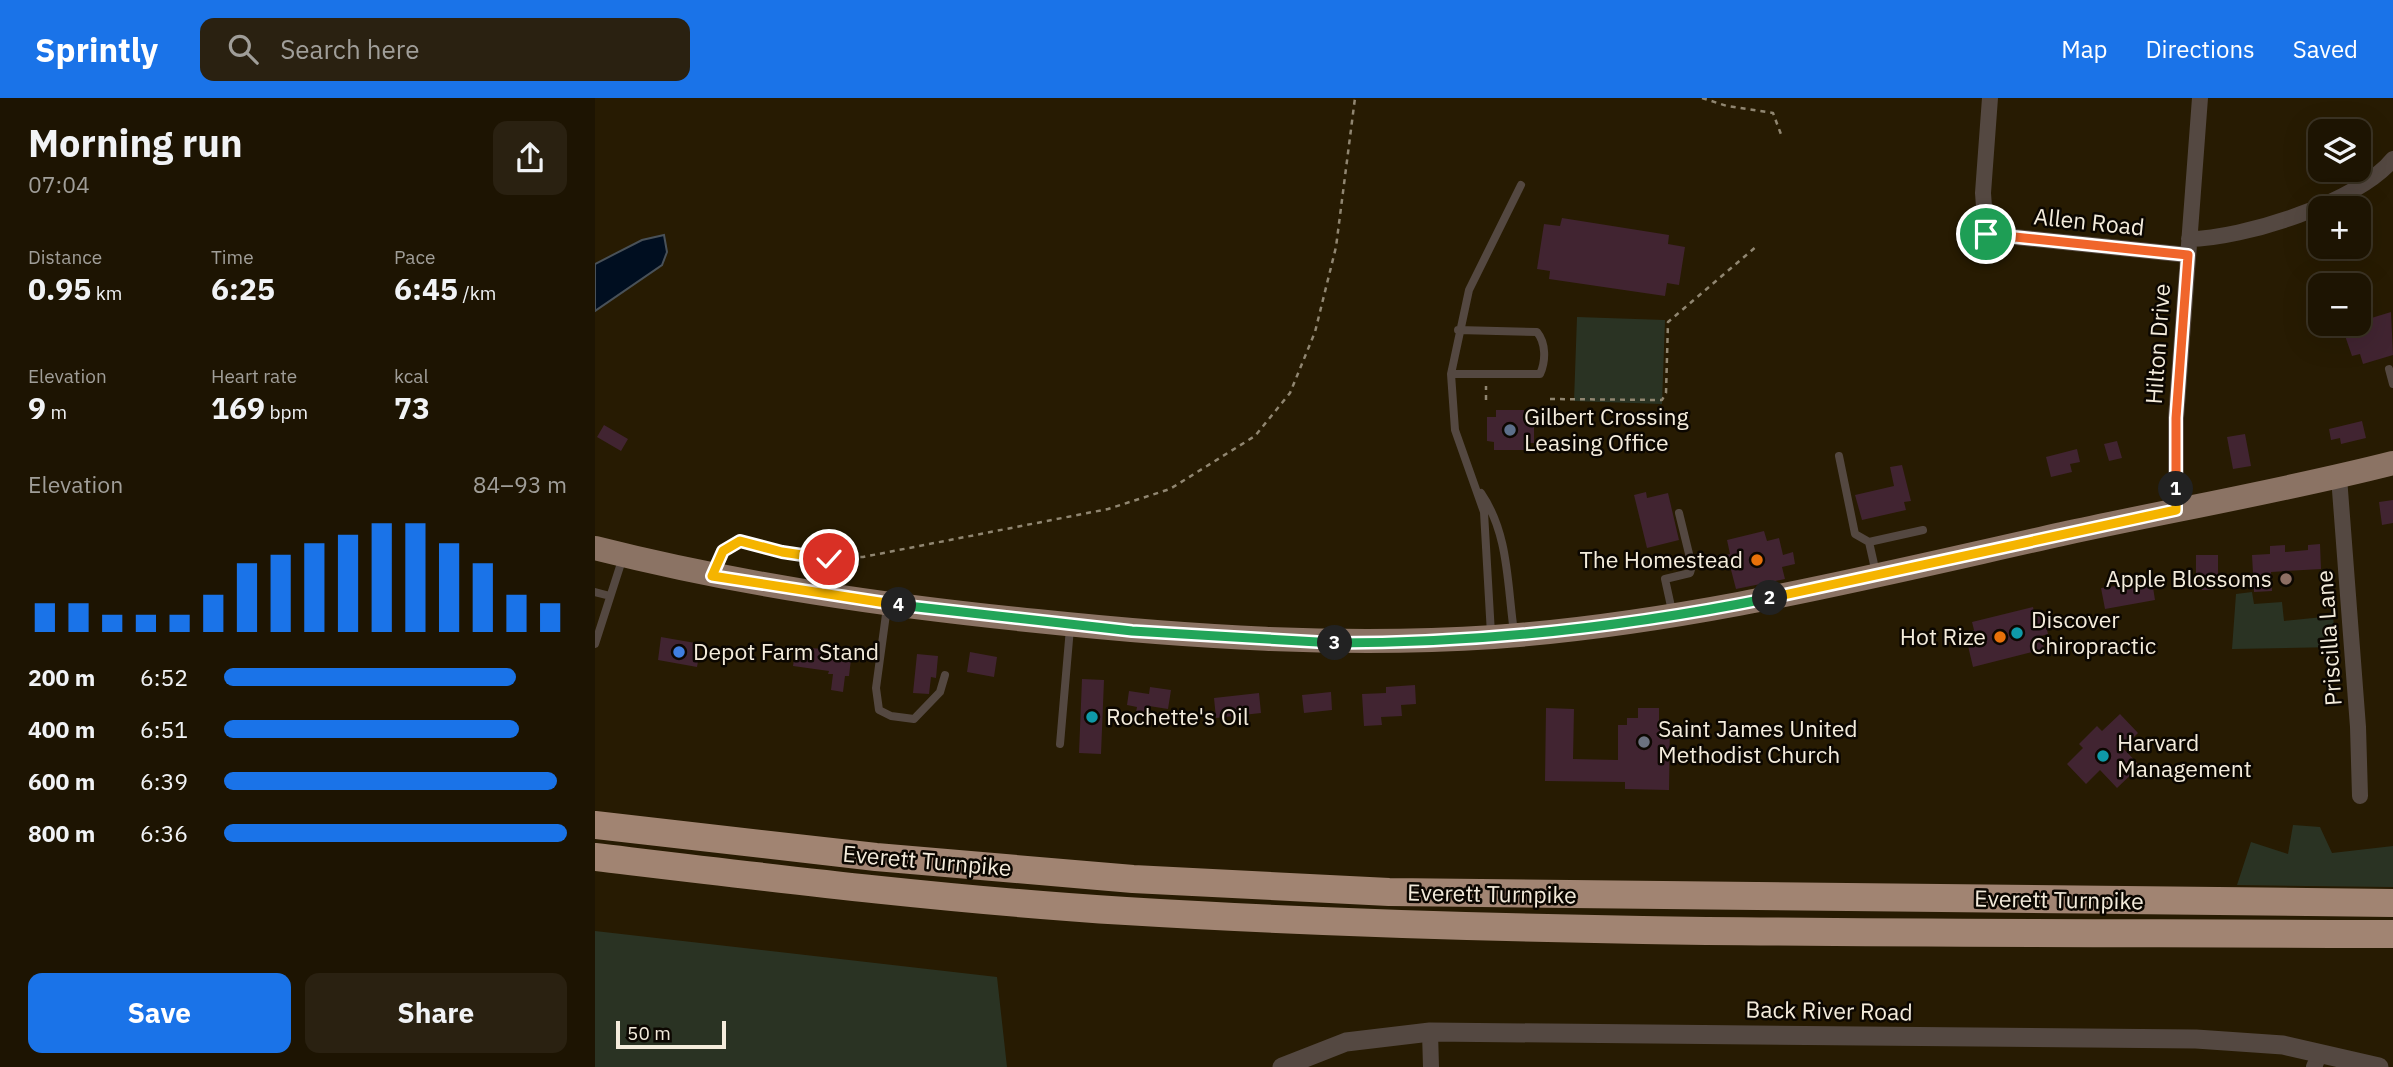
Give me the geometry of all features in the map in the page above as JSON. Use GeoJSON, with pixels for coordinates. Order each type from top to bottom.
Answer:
{"type":"FeatureCollection","features":[{"type":"Feature","properties":{"kind":"highway","name":"Everett Turnpike"},"geometry":{"type":"LineString","coordinates":[[595,825],[876,857],[1105,877],[1389,892],[2393,903]]}},
{"type":"Feature","properties":{"kind":"highway","name":"Everett Turnpike"},"geometry":{"type":"LineString","coordinates":[[595,857],[867,888],[1122,911],[1379,923],[2393,934]]}},
{"type":"Feature","properties":{"kind":"main road"},"geometry":{"type":"LineString","coordinates":[[595,548],[712,576],[888,604],[1070,625],[1269,641],[1358,642],[1503,636],[1673,618],[2339,477],[2393,463]]}},
{"type":"Feature","properties":{"kind":"street","name":"Allen Road"},"geometry":{"type":"LineString","coordinates":[[1990,98],[1983,193],[1986,234],[2188,247],[2322,206],[2360,187],[2393,159]]}},
{"type":"Feature","properties":{"kind":"street","name":"Hilton Drive"},"geometry":{"type":"LineString","coordinates":[[2176,510],[2176,418],[2200,98]]}},
{"type":"Feature","properties":{"kind":"street","name":"Priscilla Lane"},"geometry":{"type":"LineString","coordinates":[[2339,477],[2358,727],[2360,796]]}},
{"type":"Feature","properties":{"kind":"street","name":"Back River Road"},"geometry":{"type":"LineString","coordinates":[[1282,1067],[1346,1042],[1430,1032],[2196,1039],[2263,1043],[2317,1060],[2379,1067]]}},
{"type":"Feature","properties":{"kind":"street"},"geometry":{"type":"LineString","coordinates":[[1430,1032],[1431,1067]]}},
{"type":"Feature","properties":{"kind":"lane"},"geometry":{"type":"LineString","coordinates":[[1503,636],[1507,568],[1500,530],[1478,488],[1455,430],[1451,374],[1458,330],[1478,266],[1521,186]]}},
{"type":"Feature","properties":{"kind":"lane"},"geometry":{"type":"LineString","coordinates":[[1451,374],[1540,374],[1544,365],[1543,338],[1537,332],[1458,330]]}},
{"type":"Feature","properties":{"kind":"lane"},"geometry":{"type":"LineString","coordinates":[[2389,369],[2393,384]]}},
{"type":"Feature","properties":{"kind":"lane"},"geometry":{"type":"LineString","coordinates":[[1839,456],[1855,534],[1869,542],[1923,530]]}},
{"type":"Feature","properties":{"kind":"lane"},"geometry":{"type":"LineString","coordinates":[[1478,488],[1503,636]]}},
{"type":"Feature","properties":{"kind":"lane"},"geometry":{"type":"LineString","coordinates":[[1673,618],[1665,579],[1690,573],[1692,566],[1679,513]]}},
{"type":"Feature","properties":{"kind":"lane"},"geometry":{"type":"LineString","coordinates":[[1869,542],[1876,576]]}},
{"type":"Feature","properties":{"kind":"lane"},"geometry":{"type":"LineString","coordinates":[[595,644],[623,556]]}},
{"type":"Feature","properties":{"kind":"lane"},"geometry":{"type":"LineString","coordinates":[[595,592],[610,596]]}},
{"type":"Feature","properties":{"kind":"lane"},"geometry":{"type":"LineString","coordinates":[[888,604],[876,688],[879,710],[891,716],[914,719],[940,692],[945,675]]}},
{"type":"Feature","properties":{"kind":"lane"},"geometry":{"type":"LineString","coordinates":[[1060,744],[1070,625]]}},
{"type":"Feature","properties":{"kind":"path"},"geometry":{"type":"LineString","coordinates":[[712,576],[723,551],[740,541],[812,558],[863,557],[1108,509],[1170,489],[1255,436],[1273,418],[1290,393],[1315,332],[1336,247],[1355,98]]}},
{"type":"Feature","properties":{"kind":"path"},"geometry":{"type":"LineString","coordinates":[[1702,98],[1727,106],[1773,113],[1782,138]]}},
{"type":"Feature","properties":{"kind":"path"},"geometry":{"type":"LineString","coordinates":[[1550,399],[1662,400],[1666,393],[1668,322],[1758,246]]}},
{"type":"Feature","properties":{"kind":"path"},"geometry":{"type":"LineString","coordinates":[[1486,383],[1486,400]]}},
{"type":"Feature","properties":{"kind":"green space"},"geometry":{"type":"Polygon","coordinates":[[[1577,317],[1665,320],[1662,404],[1574,401],[1577,317]]]}},
{"type":"Feature","properties":{"kind":"green space"},"geometry":{"type":"Polygon","coordinates":[[[2252,592],[2254,604],[2282,602],[2284,621],[2333,616],[2336,647],[2232,649],[2236,594],[2252,592]]]}},
{"type":"Feature","properties":{"kind":"green space"},"geometry":{"type":"Polygon","coordinates":[[[2293,825],[2320,827],[2332,853],[2393,846],[2393,887],[2237,885],[2251,842],[2288,854],[2293,825]]]}},
{"type":"Feature","properties":{"kind":"green space"},"geometry":{"type":"Polygon","coordinates":[[[595,931],[997,977],[1007,1067],[595,1067],[595,931]]]}},
{"type":"Feature","properties":{"kind":"water"},"geometry":{"type":"Polygon","coordinates":[[[664,235],[667,252],[662,265],[595,311],[595,264],[642,240],[664,235]]]}},
{"type":"Feature","properties":{"kind":"building"},"geometry":{"type":"Polygon","coordinates":[[[1562,218],[1669,235],[1668,244],[1685,247],[1679,285],[1667,283],[1665,296],[1549,279],[1550,271],[1537,269],[1544,224],[1560,226],[1562,218]]]}},
{"type":"Feature","properties":{"kind":"building"},"geometry":{"type":"Polygon","coordinates":[[[2391,312],[2393,355],[2363,364],[2360,354],[2352,356],[2345,336],[2371,336],[2371,318],[2391,312]]]}},
{"type":"Feature","properties":{"kind":"building","name":"Gilbert Crossing Leasing Office"},"geometry":{"type":"Polygon","coordinates":[[[1496,410],[1524,410],[1524,418],[1534,419],[1534,443],[1528,443],[1528,450],[1494,450],[1494,442],[1487,441],[1487,417],[1496,417],[1496,410]]]}},
{"type":"Feature","properties":{"kind":"building"},"geometry":{"type":"Polygon","coordinates":[[[2362,421],[2366,438],[2341,444],[2340,438],[2331,440],[2329,429],[2362,421]]]}},
{"type":"Feature","properties":{"kind":"building"},"geometry":{"type":"Polygon","coordinates":[[[604,425],[628,439],[621,451],[597,437],[604,425]]]}},
{"type":"Feature","properties":{"kind":"building"},"geometry":{"type":"Polygon","coordinates":[[[2245,434],[2251,466],[2233,469],[2227,437],[2245,434]]]}},
{"type":"Feature","properties":{"kind":"building"},"geometry":{"type":"Polygon","coordinates":[[[2117,441],[2122,458],[2109,461],[2104,444],[2117,441]]]}},
{"type":"Feature","properties":{"kind":"building"},"geometry":{"type":"Polygon","coordinates":[[[2077,449],[2080,462],[2070,464],[2072,472],[2051,477],[2046,457],[2077,449]]]}},
{"type":"Feature","properties":{"kind":"building"},"geometry":{"type":"Polygon","coordinates":[[[1902,465],[1911,501],[1904,502],[1906,510],[1862,520],[1855,495],[1894,486],[1890,467],[1902,465]]]}},
{"type":"Feature","properties":{"kind":"building"},"geometry":{"type":"Polygon","coordinates":[[[1646,492],[1647,498],[1668,493],[1679,540],[1647,548],[1634,495],[1646,492]]]}},
{"type":"Feature","properties":{"kind":"building"},"geometry":{"type":"Polygon","coordinates":[[[2393,500],[2393,523],[2382,525],[2379,502],[2393,500]]]}},
{"type":"Feature","properties":{"kind":"building","name":"The Homestead"},"geometry":{"type":"Polygon","coordinates":[[[1764,531],[1767,541],[1779,538],[1783,555],[1793,552],[1795,564],[1782,567],[1785,579],[1736,589],[1730,566],[1720,568],[1718,557],[1730,554],[1727,540],[1764,531]]]}},
{"type":"Feature","properties":{"kind":"building"},"geometry":{"type":"Polygon","coordinates":[[[2320,544],[2321,569],[2271,572],[2272,591],[2254,592],[2252,555],[2270,554],[2270,546],[2285,545],[2285,552],[2308,550],[2308,545],[2320,544]]]}},
{"type":"Feature","properties":{"kind":"building"},"geometry":{"type":"Polygon","coordinates":[[[2196,555],[2218,555],[2218,580],[2213,580],[2213,590],[2202,590],[2202,580],[2196,580],[2196,555]]]}},
{"type":"Feature","properties":{"kind":"building"},"geometry":{"type":"Polygon","coordinates":[[[2152,581],[2155,600],[2105,609],[2101,588],[2152,581]]]}},
{"type":"Feature","properties":{"kind":"building"},"geometry":{"type":"Polygon","coordinates":[[[2033,607],[2034,612],[2042,610],[2048,634],[2041,636],[2044,649],[1973,667],[1965,633],[1974,630],[1972,622],[2033,607]]]}},
{"type":"Feature","properties":{"kind":"building","name":"Depot Farm Stand"},"geometry":{"type":"Polygon","coordinates":[[[661,637],[701,644],[697,667],[658,660],[661,637]]]}},
{"type":"Feature","properties":{"kind":"building"},"geometry":{"type":"Polygon","coordinates":[[[796,647],[852,651],[849,676],[845,676],[843,692],[831,690],[833,674],[828,674],[829,671],[793,666],[796,647]]]}},
{"type":"Feature","properties":{"kind":"building"},"geometry":{"type":"Polygon","coordinates":[[[970,652],[997,657],[994,677],[967,672],[970,652]]]}},
{"type":"Feature","properties":{"kind":"building"},"geometry":{"type":"Polygon","coordinates":[[[917,654],[938,656],[936,678],[931,677],[929,694],[913,693],[917,654]]]}},
{"type":"Feature","properties":{"kind":"building","name":"Rochette's Oil"},"geometry":{"type":"Polygon","coordinates":[[[1082,679],[1104,680],[1101,754],[1079,753],[1082,679]]]}},
{"type":"Feature","properties":{"kind":"building"},"geometry":{"type":"Polygon","coordinates":[[[1415,685],[1416,704],[1401,705],[1402,716],[1381,717],[1382,725],[1364,726],[1362,694],[1386,693],[1386,687],[1415,685]]]}},
{"type":"Feature","properties":{"kind":"building"},"geometry":{"type":"Polygon","coordinates":[[[1150,687],[1171,690],[1168,709],[1149,706],[1148,714],[1136,712],[1137,707],[1127,705],[1129,691],[1149,694],[1150,687]]]}},
{"type":"Feature","properties":{"kind":"building"},"geometry":{"type":"Polygon","coordinates":[[[1331,692],[1332,710],[1304,713],[1302,695],[1331,692]]]}},
{"type":"Feature","properties":{"kind":"building"},"geometry":{"type":"Polygon","coordinates":[[[1259,693],[1261,713],[1216,718],[1214,698],[1259,693]]]}},
{"type":"Feature","properties":{"kind":"building","name":"Saint James United Methodist Church"},"geometry":{"type":"Polygon","coordinates":[[[1546,708],[1574,709],[1573,759],[1618,760],[1618,725],[1627,725],[1627,718],[1638,718],[1638,708],[1659,708],[1659,723],[1670,723],[1669,790],[1625,789],[1625,782],[1545,781],[1546,708]]]}},
{"type":"Feature","properties":{"kind":"building","name":"Harvard Management"},"geometry":{"type":"Polygon","coordinates":[[[2120,714],[2138,733],[2123,748],[2140,766],[2117,788],[2100,770],[2086,784],[2067,764],[2083,748],[2079,744],[2097,726],[2102,731],[2120,714]]]}},
{"type":"Feature","properties":{"kind":"place","name":"Gilbert Crossing Leasing Office"},"geometry":{"type":"Point","coordinates":[1510,430]}},
{"type":"Feature","properties":{"kind":"place","name":"The Homestead"},"geometry":{"type":"Point","coordinates":[1757,560]}},
{"type":"Feature","properties":{"kind":"place","name":"Apple Blossoms"},"geometry":{"type":"Point","coordinates":[2286,579]}},
{"type":"Feature","properties":{"kind":"place","name":"Discover Chiropractic"},"geometry":{"type":"Point","coordinates":[2017,633]}},
{"type":"Feature","properties":{"kind":"place","name":"Hot Rize"},"geometry":{"type":"Point","coordinates":[2000,637]}},
{"type":"Feature","properties":{"kind":"place","name":"Depot Farm Stand"},"geometry":{"type":"Point","coordinates":[679,652]}},
{"type":"Feature","properties":{"kind":"place","name":"Rochette's Oil"},"geometry":{"type":"Point","coordinates":[1092,717]}},
{"type":"Feature","properties":{"kind":"place","name":"Saint James United Methodist Church"},"geometry":{"type":"Point","coordinates":[1644,742]}},
{"type":"Feature","properties":{"kind":"place","name":"Harvard Management"},"geometry":{"type":"Point","coordinates":[2103,756]}},
{"type":"Feature","properties":{"kind":"route"},"geometry":{"type":"LineString","coordinates":[[829,559],[782,552],[740,541],[729,545],[723,551],[712,576],[825,596],[961,614],[1132,631],[1269,641],[1406,641],[1514,635],[1673,618],[1837,585],[2176,510],[2176,418],[2188,255],[1986,234]]}}]}
